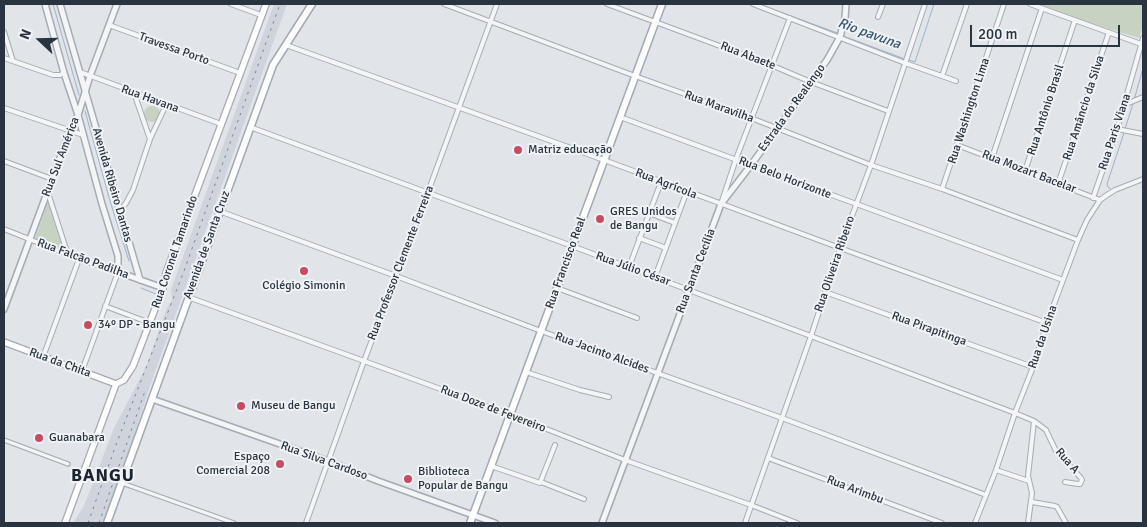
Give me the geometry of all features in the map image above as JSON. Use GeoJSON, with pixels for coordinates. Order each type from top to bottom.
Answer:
{"type":"FeatureCollection","features":[{"type":"Feature","properties":{"kind":"main road","name":"Rua Coronel Tamarindo"},"geometry":{"type":"LineString","coordinates":[[66,523],[116,384],[124,380],[134,366],[163,288],[166,273],[266,4]]}},
{"type":"Feature","properties":{"kind":"main road","name":"Avenida de Santa Cruz"},"geometry":{"type":"LineString","coordinates":[[107,523],[273,65],[312,4]]}},
{"type":"Feature","properties":{"kind":"main road","name":"Rua Francisco Real"},"geometry":{"type":"LineString","coordinates":[[470,523],[662,4]]}},
{"type":"Feature","properties":{"kind":"main road","name":"Rua da Chita"},"geometry":{"type":"LineString","coordinates":[[4,342],[116,384]]}},
{"type":"Feature","properties":{"kind":"street","name":"Avenida Ribeiro Dantas"},"geometry":{"type":"LineString","coordinates":[[45,4],[118,256],[118,272]]}},
{"type":"Feature","properties":{"kind":"street","name":"Avenida Ribeiro Dantas"},"geometry":{"type":"LineString","coordinates":[[60,4],[140,280]]}},
{"type":"Feature","properties":{"kind":"street","name":"Rua Sul América"},"geometry":{"type":"LineString","coordinates":[[4,309],[70,131],[78,115],[85,90],[117,4]]}},
{"type":"Feature","properties":{"kind":"street"},"geometry":{"type":"LineString","coordinates":[[231,4],[261,15]]}},
{"type":"Feature","properties":{"kind":"street","name":"Rua Maravilha"},"geometry":{"type":"LineString","coordinates":[[444,4],[751,118],[871,165],[942,189],[1078,240]]}},
{"type":"Feature","properties":{"kind":"street","name":"Rua Professor Clemente Ferreira"},"geometry":{"type":"LineString","coordinates":[[306,523],[364,361],[497,4]]}},
{"type":"Feature","properties":{"kind":"street","name":"Rua Abaete"},"geometry":{"type":"LineString","coordinates":[[607,4],[772,65],[888,111]]}},
{"type":"Feature","properties":{"kind":"street"},"geometry":{"type":"LineString","coordinates":[[753,4],[956,81]]}},
{"type":"Feature","properties":{"kind":"street","name":"Estrada do Realengo"},"geometry":{"type":"LineString","coordinates":[[720,204],[778,129],[827,60],[840,37],[845,18],[846,4]]}},
{"type":"Feature","properties":{"kind":"street"},"geometry":{"type":"LineString","coordinates":[[878,16],[882,4]]}},
{"type":"Feature","properties":{"kind":"street","name":"Rua Oliveira Ribeiro"},"geometry":{"type":"LineString","coordinates":[[745,523],[840,248],[871,165],[925,4]]}},
{"type":"Feature","properties":{"kind":"street"},"geometry":{"type":"LineString","coordinates":[[942,76],[967,4]]}},
{"type":"Feature","properties":{"kind":"street","name":"Rua Washington Lima"},"geometry":{"type":"LineString","coordinates":[[942,189],[1004,4]]}},
{"type":"Feature","properties":{"kind":"street"},"geometry":{"type":"LineString","coordinates":[[1030,4],[1141,44]]}},
{"type":"Feature","properties":{"kind":"street"},"geometry":{"type":"LineString","coordinates":[[992,158],[1042,8]]}},
{"type":"Feature","properties":{"kind":"street","name":"Rua Santa Cecília"},"geometry":{"type":"LineString","coordinates":[[602,523],[751,118],[790,18]]}},
{"type":"Feature","properties":{"kind":"street","name":"Rua Antônio Brasil"},"geometry":{"type":"LineString","coordinates":[[1025,171],[1075,20]]}},
{"type":"Feature","properties":{"kind":"street","name":"Travessa Porto"},"geometry":{"type":"LineString","coordinates":[[110,25],[240,73]]}},
{"type":"Feature","properties":{"kind":"street"},"geometry":{"type":"LineString","coordinates":[[4,32],[13,61]]}},
{"type":"Feature","properties":{"kind":"street","name":"Rua Amâncio da Silva"},"geometry":{"type":"LineString","coordinates":[[1058,184],[1109,32]]}},
{"type":"Feature","properties":{"kind":"street","name":"Rua Paris Viana"},"geometry":{"type":"LineString","coordinates":[[1093,198],[1117,130],[1143,38]]}},
{"type":"Feature","properties":{"kind":"street","name":"Rua Agrícola"},"geometry":{"type":"LineString","coordinates":[[286,45],[1047,322]]}},
{"type":"Feature","properties":{"kind":"street"},"geometry":{"type":"LineString","coordinates":[[4,58],[53,75],[64,74]]}},
{"type":"Feature","properties":{"kind":"street","name":"Rua Havana"},"geometry":{"type":"LineString","coordinates":[[79,72],[221,124]]}},
{"type":"Feature","properties":{"kind":"street"},"geometry":{"type":"LineString","coordinates":[[134,93],[150,139]]}},
{"type":"Feature","properties":{"kind":"street"},"geometry":{"type":"LineString","coordinates":[[1124,105],[1143,97]]}},
{"type":"Feature","properties":{"kind":"street"},"geometry":{"type":"LineString","coordinates":[[120,211],[133,190],[150,139],[166,105]]}},
{"type":"Feature","properties":{"kind":"street"},"geometry":{"type":"LineString","coordinates":[[4,108],[83,135]]}},
{"type":"Feature","properties":{"kind":"street","name":"Rua Belo Horizonte"},"geometry":{"type":"LineString","coordinates":[[620,117],[1063,280]]}},
{"type":"Feature","properties":{"kind":"street","name":"Rua Júlio César"},"geometry":{"type":"LineString","coordinates":[[250,127],[1015,413]]}},
{"type":"Feature","properties":{"kind":"street"},"geometry":{"type":"LineString","coordinates":[[1117,130],[1143,134]]}},
{"type":"Feature","properties":{"kind":"street","name":"Rua Mozart Bacelar"},"geometry":{"type":"LineString","coordinates":[[957,145],[1100,200]]}},
{"type":"Feature","properties":{"kind":"street"},"geometry":{"type":"LineString","coordinates":[[4,161],[52,179]]}},
{"type":"Feature","properties":{"kind":"street","name":"Rua da Usina"},"geometry":{"type":"LineString","coordinates":[[975,523],[1033,367],[1047,322],[1087,220],[1100,200],[1115,190],[1143,179]]}},
{"type":"Feature","properties":{"kind":"street"},"geometry":{"type":"LineString","coordinates":[[628,267],[661,182]]}},
{"type":"Feature","properties":{"kind":"street"},"geometry":{"type":"LineString","coordinates":[[654,277],[687,191]]}},
{"type":"Feature","properties":{"kind":"street"},"geometry":{"type":"LineString","coordinates":[[48,192],[68,255]]}},
{"type":"Feature","properties":{"kind":"street","name":"Rua Jacinto Alcides"},"geometry":{"type":"LineString","coordinates":[[219,210],[986,495]]}},
{"type":"Feature","properties":{"kind":"street"},"geometry":{"type":"LineString","coordinates":[[649,213],[675,223]]}},
{"type":"Feature","properties":{"kind":"street","name":"Rua Falcão Padilha"},"geometry":{"type":"LineString","coordinates":[[4,229],[68,255],[163,288]]}},
{"type":"Feature","properties":{"kind":"street"},"geometry":{"type":"LineString","coordinates":[[639,238],[666,248]]}},
{"type":"Feature","properties":{"kind":"street"},"geometry":{"type":"LineString","coordinates":[[43,357],[79,259]]}},
{"type":"Feature","properties":{"kind":"street"},"geometry":{"type":"LineString","coordinates":[[82,371],[118,272]]}},
{"type":"Feature","properties":{"kind":"street"},"geometry":{"type":"LineString","coordinates":[[557,288],[637,318]]}},
{"type":"Feature","properties":{"kind":"street","name":"Rua Pirapitinga"},"geometry":{"type":"LineString","coordinates":[[825,292],[1033,367]]}},
{"type":"Feature","properties":{"kind":"street","name":"Rua Doze de Fevereiro"},"geometry":{"type":"LineString","coordinates":[[188,298],[364,361],[797,523]]}},
{"type":"Feature","properties":{"kind":"street"},"geometry":{"type":"LineString","coordinates":[[105,306],[150,323]]}},
{"type":"Feature","properties":{"kind":"street"},"geometry":{"type":"LineString","coordinates":[[526,372],[580,390],[609,397]]}},
{"type":"Feature","properties":{"kind":"street","name":"Rua Silva Cardoso"},"geometry":{"type":"LineString","coordinates":[[152,399],[328,461],[495,523]]}},
{"type":"Feature","properties":{"kind":"street","name":"Rua A"},"geometry":{"type":"LineString","coordinates":[[1015,413],[1034,421],[1046,430],[1056,451],[1082,480],[1078,484],[1065,482]]}},
{"type":"Feature","properties":{"kind":"street"},"geometry":{"type":"LineString","coordinates":[[1028,523],[1032,493],[1028,476],[1034,421]]}},
{"type":"Feature","properties":{"kind":"street"},"geometry":{"type":"LineString","coordinates":[[4,440],[68,464]]}},
{"type":"Feature","properties":{"kind":"street"},"geometry":{"type":"LineString","coordinates":[[541,482],[555,445]]}},
{"type":"Feature","properties":{"kind":"street","name":"Rua Arimbu"},"geometry":{"type":"LineString","coordinates":[[768,458],[942,523]]}},
{"type":"Feature","properties":{"kind":"street"},"geometry":{"type":"LineString","coordinates":[[492,466],[584,499]]}},
{"type":"Feature","properties":{"kind":"street"},"geometry":{"type":"LineString","coordinates":[[996,470],[1029,481]]}},
{"type":"Feature","properties":{"kind":"street"},"geometry":{"type":"LineString","coordinates":[[122,482],[234,523]]}},
{"type":"Feature","properties":{"kind":"street"},"geometry":{"type":"LineString","coordinates":[[1032,502],[1057,507],[1066,523]]}},
{"type":"Feature","properties":{"kind":"shaded area"},"geometry":{"type":"Polygon","coordinates":[[[274,4],[287,4],[151,383],[103,523],[73,523],[84,506],[114,428],[146,367],[166,310],[172,299],[171,290],[274,4]]]}},
{"type":"Feature","properties":{"kind":"green space"},"geometry":{"type":"Polygon","coordinates":[[[1037,4],[1143,4],[1143,26],[1139,38],[1077,19],[1037,4]]]}},
{"type":"Feature","properties":{"kind":"green space"},"geometry":{"type":"Polygon","coordinates":[[[152,106],[160,114],[152,122],[144,114],[152,106]]]}},
{"type":"Feature","properties":{"kind":"green space"},"geometry":{"type":"Polygon","coordinates":[[[48,202],[63,249],[35,239],[48,202]]]}},
{"type":"Feature","properties":{"kind":"waterway"},"geometry":{"type":"LineString","coordinates":[[53,4],[79,95]]}},
{"type":"Feature","properties":{"kind":"waterway","name":"Rio pavuna"},"geometry":{"type":"LineString","coordinates":[[758,4],[840,34]]}},
{"type":"Feature","properties":{"kind":"waterway","name":"Rio pavuna"},"geometry":{"type":"LineString","coordinates":[[909,60],[915,62],[934,4]]}},
{"type":"Feature","properties":{"kind":"waterway","name":"Rio pavuna"},"geometry":{"type":"LineString","coordinates":[[843,36],[905,59]]}},
{"type":"Feature","properties":{"kind":"waterway","name":"Rio pavuna"},"geometry":{"type":"LineString","coordinates":[[1134,100],[1143,68]]}},
{"type":"Feature","properties":{"kind":"waterway","name":"Rio pavuna"},"geometry":{"type":"LineString","coordinates":[[1125,129],[1133,104]]}},
{"type":"Feature","properties":{"kind":"waterway"},"geometry":{"type":"LineString","coordinates":[[85,111],[129,261]]}},
{"type":"Feature","properties":{"kind":"waterway","name":"Rio pavuna"},"geometry":{"type":"LineString","coordinates":[[1113,191],[1107,184],[1124,133]]}},
{"type":"Feature","properties":{"kind":"waterway"},"geometry":{"type":"LineString","coordinates":[[141,288],[156,294]]}},
{"type":"Feature","properties":{"kind":"railway"},"geometry":{"type":"LineString","coordinates":[[88,523],[117,442],[184,271],[280,4]]}},
{"type":"Feature","properties":{"kind":"railway"},"geometry":{"type":"LineString","coordinates":[[99,523],[145,391]]}},
{"type":"Feature","properties":{"kind":"place","name":"Matriz educação"},"geometry":{"type":"Point","coordinates":[518,150]}},
{"type":"Feature","properties":{"kind":"place","name":"GRES Unidos de Bangu"},"geometry":{"type":"Point","coordinates":[600,219]}},
{"type":"Feature","properties":{"kind":"place","name":"Colégio Simonin"},"geometry":{"type":"Point","coordinates":[304,271]}},
{"type":"Feature","properties":{"kind":"place","name":"34º DP - Bangu"},"geometry":{"type":"Point","coordinates":[88,325]}},
{"type":"Feature","properties":{"kind":"place","name":"Museu de Bangu"},"geometry":{"type":"Point","coordinates":[241,406]}},
{"type":"Feature","properties":{"kind":"place","name":"Guanabara"},"geometry":{"type":"Point","coordinates":[39,438]}},
{"type":"Feature","properties":{"kind":"place","name":"Espaço Comercial 208"},"geometry":{"type":"Point","coordinates":[280,464]}},
{"type":"Feature","properties":{"kind":"place","name":"Biblioteca Popular de Bangu"},"geometry":{"type":"Point","coordinates":[408,479]}},
{"type":"Feature","properties":{"kind":"district","name":"BANGU"},"geometry":{"type":"Point","coordinates":[103,476]}}]}
